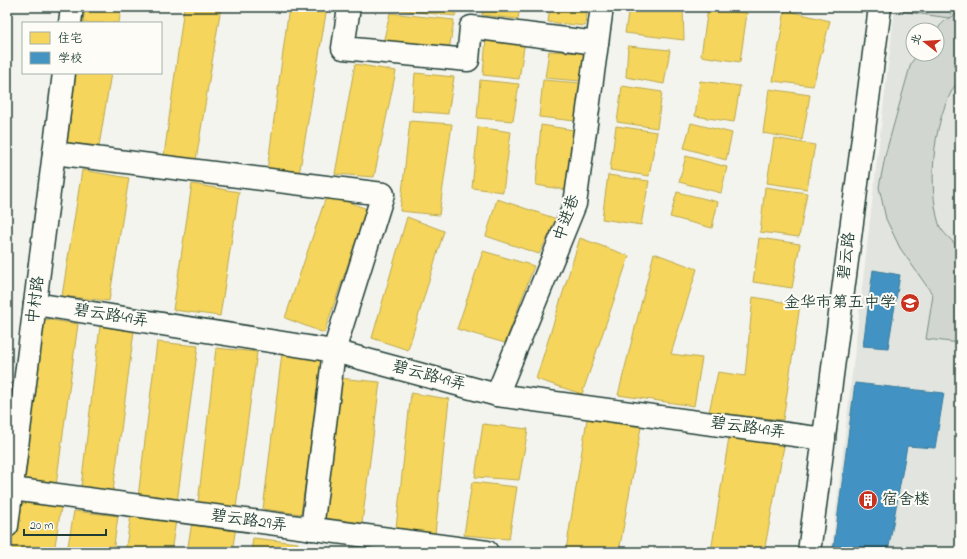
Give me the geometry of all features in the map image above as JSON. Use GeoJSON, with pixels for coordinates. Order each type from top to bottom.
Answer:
{"type":"FeatureCollection","features":[{"type":"Feature","properties":{"kind":"street"},"geometry":{"type":"LineString","coordinates":[[70,22],[72,7]]}},
{"type":"Feature","properties":{"kind":"street"},"geometry":{"type":"LineString","coordinates":[[349,7],[343,48],[468,60],[471,27],[597,43]]}},
{"type":"Feature","properties":{"kind":"street","name":"中进巷"},"geometry":{"type":"LineString","coordinates":[[497,395],[576,204],[602,7]]}},
{"type":"Feature","properties":{"kind":"street","name":"碧云路"},"geometry":{"type":"LineString","coordinates":[[809,552],[880,7]]}},
{"type":"Feature","properties":{"kind":"street","name":"中村路"},"geometry":{"type":"LineString","coordinates":[[7,526],[64,74]]}},
{"type":"Feature","properties":{"kind":"street"},"geometry":{"type":"LineString","coordinates":[[54,153],[383,194],[334,351],[312,529]]}},
{"type":"Feature","properties":{"kind":"street","name":"碧云路49弄"},"geometry":{"type":"LineString","coordinates":[[35,304],[334,351],[497,395],[824,439]]}},
{"type":"Feature","properties":{"kind":"street","name":"碧云路29弄"},"geometry":{"type":"LineString","coordinates":[[12,489],[487,552]]}},
{"type":"Feature","properties":{"kind":"shaded area","name":"金华市第五中学"},"geometry":{"type":"Polygon","coordinates":[[[895,7],[960,7],[960,552],[831,552],[895,7]]]}},
{"type":"Feature","properties":{"kind":"shaded area"},"geometry":{"type":"Polygon","coordinates":[[[901,7],[952,7],[950,18],[960,12],[960,79],[951,93],[938,128],[933,169],[933,189],[935,208],[940,227],[960,249],[960,343],[926,339],[933,295],[900,248],[886,219],[879,187],[886,152],[911,63],[945,62],[944,22],[949,18],[900,11],[901,7]]]}},
{"type":"Feature","properties":{"kind":"building: 住宅"},"geometry":{"type":"Polygon","coordinates":[[[7,7],[12,7],[7,45],[7,7]]]}},
{"type":"Feature","properties":{"kind":"building: 住宅"},"geometry":{"type":"Polygon","coordinates":[[[85,7],[121,7],[119,22],[83,22],[85,7]]]}},
{"type":"Feature","properties":{"kind":"building: 住宅"},"geometry":{"type":"Polygon","coordinates":[[[184,7],[221,7],[196,160],[164,156],[184,7]]]}},
{"type":"Feature","properties":{"kind":"building: 住宅"},"geometry":{"type":"Polygon","coordinates":[[[289,7],[327,7],[299,175],[267,171],[289,7]]]}},
{"type":"Feature","properties":{"kind":"building: 住宅"},"geometry":{"type":"Polygon","coordinates":[[[389,7],[457,7],[455,16],[389,9],[389,7]]]}},
{"type":"Feature","properties":{"kind":"building: 住宅"},"geometry":{"type":"Polygon","coordinates":[[[483,7],[520,7],[518,19],[482,15],[483,7]]]}},
{"type":"Feature","properties":{"kind":"building: 住宅"},"geometry":{"type":"Polygon","coordinates":[[[550,7],[588,7],[585,26],[548,22],[550,7]]]}},
{"type":"Feature","properties":{"kind":"building: 住宅"},"geometry":{"type":"Polygon","coordinates":[[[629,7],[683,7],[684,40],[625,33],[629,7]]]}},
{"type":"Feature","properties":{"kind":"building: 住宅"},"geometry":{"type":"Polygon","coordinates":[[[708,8],[747,13],[740,62],[701,56],[708,8]]]}},
{"type":"Feature","properties":{"kind":"building: 住宅"},"geometry":{"type":"Polygon","coordinates":[[[785,10],[830,21],[813,86],[773,81],[785,10]]]}},
{"type":"Feature","properties":{"kind":"building: 住宅"},"geometry":{"type":"Polygon","coordinates":[[[390,13],[454,20],[449,50],[383,43],[390,13]]]}},
{"type":"Feature","properties":{"kind":"building: 住宅"},"geometry":{"type":"Polygon","coordinates":[[[486,38],[525,41],[519,79],[483,75],[486,38]]]}},
{"type":"Feature","properties":{"kind":"building: 住宅"},"geometry":{"type":"Polygon","coordinates":[[[628,46],[670,50],[664,84],[626,77],[628,46]]]}},
{"type":"Feature","properties":{"kind":"building: 住宅"},"geometry":{"type":"Polygon","coordinates":[[[549,51],[584,53],[581,81],[545,78],[549,51]]]}},
{"type":"Feature","properties":{"kind":"building: 住宅"},"geometry":{"type":"Polygon","coordinates":[[[355,64],[396,71],[374,177],[335,174],[355,64]]]}},
{"type":"Feature","properties":{"kind":"building: 住宅"},"geometry":{"type":"Polygon","coordinates":[[[415,73],[454,77],[448,114],[412,111],[415,73]]]}},
{"type":"Feature","properties":{"kind":"building: 住宅"},"geometry":{"type":"Polygon","coordinates":[[[76,74],[111,74],[99,146],[67,143],[76,74]]]}},
{"type":"Feature","properties":{"kind":"building: 住宅"},"geometry":{"type":"Polygon","coordinates":[[[480,80],[519,84],[513,121],[477,118],[480,80]]]}},
{"type":"Feature","properties":{"kind":"building: 住宅"},"geometry":{"type":"Polygon","coordinates":[[[543,80],[581,83],[575,121],[539,117],[543,80]]]}},
{"type":"Feature","properties":{"kind":"building: 住宅"},"geometry":{"type":"Polygon","coordinates":[[[700,81],[740,86],[734,122],[695,116],[700,81]]]}},
{"type":"Feature","properties":{"kind":"building: 住宅"},"geometry":{"type":"Polygon","coordinates":[[[622,86],[662,92],[657,128],[617,122],[622,86]]]}},
{"type":"Feature","properties":{"kind":"building: 住宅"},"geometry":{"type":"Polygon","coordinates":[[[769,89],[810,95],[802,140],[763,133],[769,89]]]}},
{"type":"Feature","properties":{"kind":"building: 住宅"},"geometry":{"type":"Polygon","coordinates":[[[410,121],[452,124],[439,215],[400,211],[410,121]]]}},
{"type":"Feature","properties":{"kind":"building: 住宅"},"geometry":{"type":"Polygon","coordinates":[[[691,123],[732,133],[726,160],[684,148],[691,123]]]}},
{"type":"Feature","properties":{"kind":"building: 住宅"},"geometry":{"type":"Polygon","coordinates":[[[541,125],[574,130],[567,190],[536,185],[541,125]]]}},
{"type":"Feature","properties":{"kind":"building: 住宅"},"geometry":{"type":"Polygon","coordinates":[[[616,126],[657,132],[649,176],[610,170],[616,126]]]}},
{"type":"Feature","properties":{"kind":"building: 住宅"},"geometry":{"type":"Polygon","coordinates":[[[478,127],[511,132],[503,192],[472,188],[478,127]]]}},
{"type":"Feature","properties":{"kind":"building: 住宅"},"geometry":{"type":"Polygon","coordinates":[[[774,138],[815,145],[807,189],[767,183],[774,138]]]}},
{"type":"Feature","properties":{"kind":"building: 住宅"},"geometry":{"type":"Polygon","coordinates":[[[686,156],[727,167],[721,193],[679,182],[686,156]]]}},
{"type":"Feature","properties":{"kind":"building: 住宅"},"geometry":{"type":"Polygon","coordinates":[[[82,170],[129,178],[109,301],[62,296],[82,170]]]}},
{"type":"Feature","properties":{"kind":"building: 住宅"},"geometry":{"type":"Polygon","coordinates":[[[608,175],[649,181],[641,225],[602,219],[608,175]]]}},
{"type":"Feature","properties":{"kind":"building: 住宅"},"geometry":{"type":"Polygon","coordinates":[[[192,184],[239,192],[220,316],[173,310],[192,184]]]}},
{"type":"Feature","properties":{"kind":"building: 住宅"},"geometry":{"type":"Polygon","coordinates":[[[765,187],[807,193],[799,237],[760,232],[765,187]]]}},
{"type":"Feature","properties":{"kind":"building: 住宅"},"geometry":{"type":"Polygon","coordinates":[[[677,192],[718,202],[712,228],[670,217],[677,192]]]}},
{"type":"Feature","properties":{"kind":"building: 住宅"},"geometry":{"type":"Polygon","coordinates":[[[327,194],[367,209],[324,333],[285,318],[327,194]]]}},
{"type":"Feature","properties":{"kind":"building: 住宅"},"geometry":{"type":"Polygon","coordinates":[[[497,199],[557,219],[539,254],[486,236],[497,199]]]}},
{"type":"Feature","properties":{"kind":"building: 住宅"},"geometry":{"type":"Polygon","coordinates":[[[407,217],[444,231],[408,350],[372,338],[407,217]]]}},
{"type":"Feature","properties":{"kind":"building: 住宅"},"geometry":{"type":"Polygon","coordinates":[[[580,238],[629,256],[582,394],[536,379],[580,238]]]}},
{"type":"Feature","properties":{"kind":"building: 住宅"},"geometry":{"type":"Polygon","coordinates":[[[759,238],[800,244],[792,288],[753,282],[759,238]]]}},
{"type":"Feature","properties":{"kind":"building: 住宅"},"geometry":{"type":"Polygon","coordinates":[[[483,251],[534,266],[505,343],[457,329],[483,251]]]}},
{"type":"Feature","properties":{"kind":"building: 住宅"},"geometry":{"type":"Polygon","coordinates":[[[654,253],[697,269],[671,354],[702,358],[694,406],[618,395],[654,253]]]}},
{"type":"Feature","properties":{"kind":"building: 住宅"},"geometry":{"type":"Polygon","coordinates":[[[753,297],[800,305],[783,420],[709,412],[718,372],[745,376],[753,297]]]}},
{"type":"Feature","properties":{"kind":"building: 住宅"},"geometry":{"type":"Polygon","coordinates":[[[44,319],[78,324],[56,485],[25,480],[44,319]]]}},
{"type":"Feature","properties":{"kind":"building: 住宅"},"geometry":{"type":"Polygon","coordinates":[[[100,326],[134,331],[113,491],[81,487],[100,326]]]}},
{"type":"Feature","properties":{"kind":"building: 住宅"},"geometry":{"type":"Polygon","coordinates":[[[157,342],[198,346],[177,502],[138,497],[157,342]]]}},
{"type":"Feature","properties":{"kind":"building: 住宅"},"geometry":{"type":"Polygon","coordinates":[[[216,348],[257,352],[236,508],[198,503],[216,348]]]}},
{"type":"Feature","properties":{"kind":"building: 住宅"},"geometry":{"type":"Polygon","coordinates":[[[282,353],[323,357],[301,514],[263,509],[282,353]]]}},
{"type":"Feature","properties":{"kind":"building: 住宅"},"geometry":{"type":"Polygon","coordinates":[[[338,378],[380,382],[362,523],[324,518],[338,378]]]}},
{"type":"Feature","properties":{"kind":"building: 住宅"},"geometry":{"type":"Polygon","coordinates":[[[411,393],[449,399],[435,534],[396,528],[411,393]]]}},
{"type":"Feature","properties":{"kind":"building: 住宅"},"geometry":{"type":"Polygon","coordinates":[[[587,419],[641,427],[619,552],[566,550],[587,419]]]}},
{"type":"Feature","properties":{"kind":"building: 住宅"},"geometry":{"type":"Polygon","coordinates":[[[483,424],[528,429],[519,480],[475,477],[483,424]]]}},
{"type":"Feature","properties":{"kind":"building: 住宅"},"geometry":{"type":"Polygon","coordinates":[[[729,437],[784,446],[764,552],[711,552],[729,437]]]}},
{"type":"Feature","properties":{"kind":"building: 住宅"},"geometry":{"type":"Polygon","coordinates":[[[472,482],[517,487],[509,539],[464,535],[472,482]]]}},
{"type":"Feature","properties":{"kind":"building: 住宅"},"geometry":{"type":"Polygon","coordinates":[[[16,502],[61,507],[54,552],[8,552],[16,502]]]}},
{"type":"Feature","properties":{"kind":"building: 住宅"},"geometry":{"type":"Polygon","coordinates":[[[74,511],[118,516],[113,552],[67,552],[74,511]]]}},
{"type":"Feature","properties":{"kind":"building: 住宅"},"geometry":{"type":"Polygon","coordinates":[[[131,515],[176,520],[171,552],[125,552],[131,515]]]}},
{"type":"Feature","properties":{"kind":"building: 住宅"},"geometry":{"type":"Polygon","coordinates":[[[192,522],[236,527],[232,552],[187,552],[192,522]]]}},
{"type":"Feature","properties":{"kind":"building: 住宅"},"geometry":{"type":"Polygon","coordinates":[[[253,538],[298,543],[296,552],[251,552],[253,538]]]}},
{"type":"Feature","properties":{"kind":"building: 学校"},"geometry":{"type":"Polygon","coordinates":[[[873,270],[900,275],[888,348],[863,346],[873,270]]]}},
{"type":"Feature","properties":{"kind":"building: 学校","name":"宿舍楼"},"geometry":{"type":"Polygon","coordinates":[[[855,383],[944,393],[935,448],[907,446],[888,552],[833,552],[855,383]]]}},
{"type":"Feature","properties":{"kind":"place","name":"金华市第五中学"},"geometry":{"type":"Point","coordinates":[910,303]}},
{"type":"Feature","properties":{"kind":"place","name":"宿舍楼"},"geometry":{"type":"Point","coordinates":[868,500]}}]}
